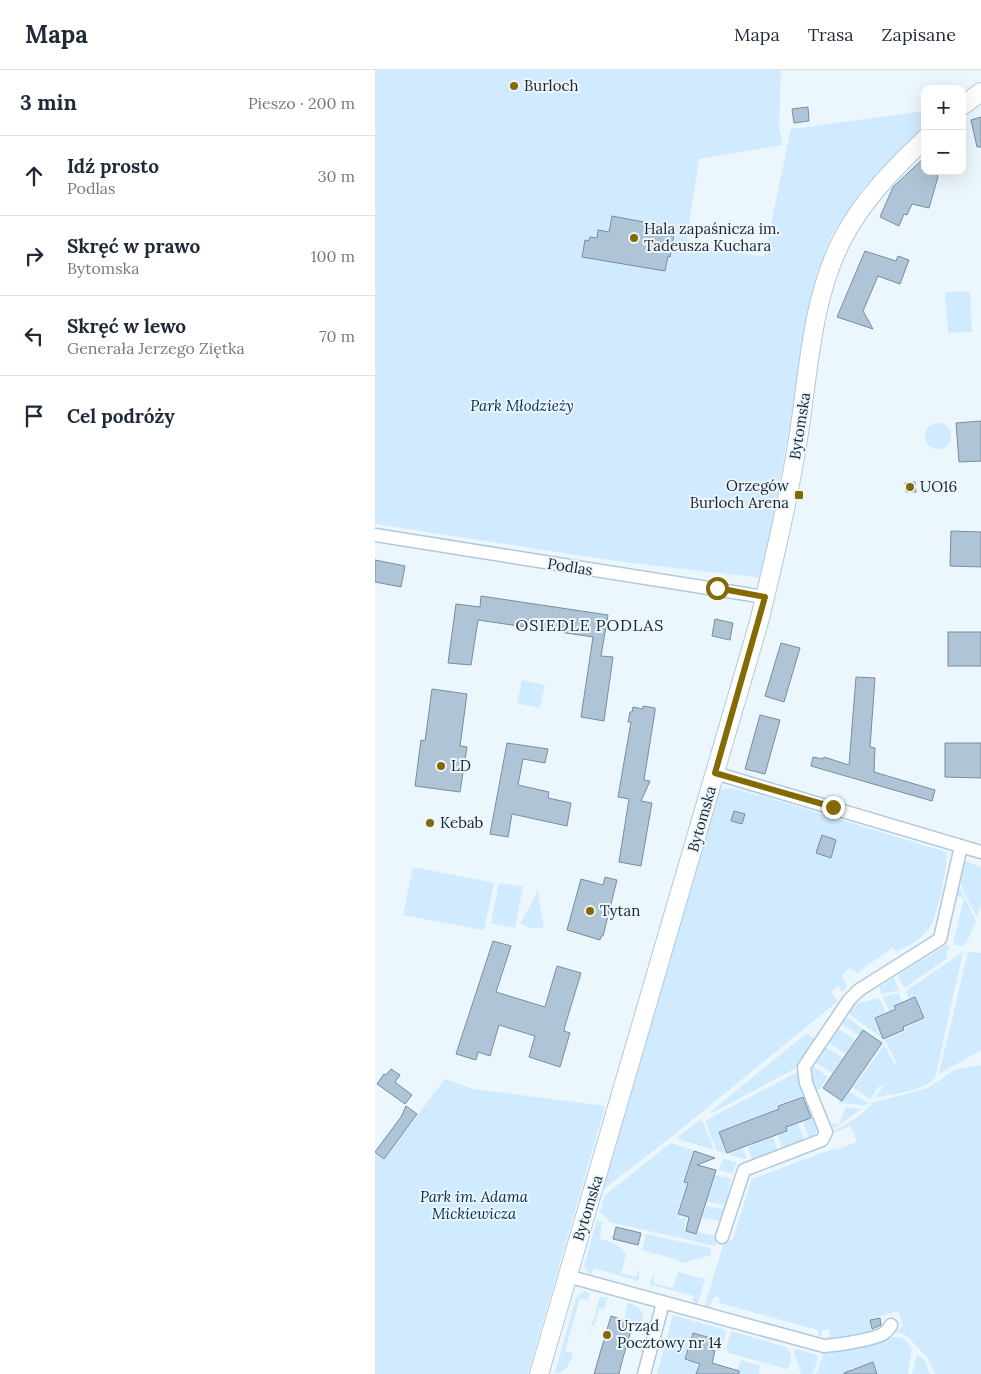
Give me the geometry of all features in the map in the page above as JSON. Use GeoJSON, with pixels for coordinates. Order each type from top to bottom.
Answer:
{"type":"FeatureCollection","features":[{"type":"Feature","properties":{"kind":"street"},"geometry":{"type":"LineString","coordinates":[[966,103],[981,92]]}},
{"type":"Feature","properties":{"kind":"street","name":"Bytomska"},"geometry":{"type":"LineString","coordinates":[[539,1374],[765,597],[788,494],[817,314],[829,271],[842,239],[861,209],[879,186],[921,143]]}},
{"type":"Feature","properties":{"kind":"street","name":"Podlas"},"geometry":{"type":"LineString","coordinates":[[375,535],[765,597]]}},
{"type":"Feature","properties":{"kind":"street"},"geometry":{"type":"LineString","coordinates":[[715,773],[981,852]]}},
{"type":"Feature","properties":{"kind":"street"},"geometry":{"type":"LineString","coordinates":[[722,1237],[743,1170],[822,1140],[825,1132],[806,1083],[805,1066],[849,1000],[859,990],[940,939],[961,846]]}},
{"type":"Feature","properties":{"kind":"street"},"geometry":{"type":"LineString","coordinates":[[567,1276],[824,1346],[882,1334],[889,1330],[891,1325]]}},
{"type":"Feature","properties":{"kind":"street"},"geometry":{"type":"LineString","coordinates":[[644,1374],[663,1303]]}},
{"type":"Feature","properties":{"kind":"green space","name":"Park Młodzieży"},"geometry":{"type":"Polygon","coordinates":[[[375,70],[781,70],[779,129],[783,145],[699,159],[686,244],[764,257],[791,129],[921,112],[921,131],[864,187],[831,236],[817,274],[807,314],[791,420],[762,578],[623,562],[375,524],[375,70]]]}},
{"type":"Feature","properties":{"kind":"green space"},"geometry":{"type":"Polygon","coordinates":[[[970,291],[972,332],[948,333],[945,292],[970,291]]]}},
{"type":"Feature","properties":{"kind":"green space"},"geometry":{"type":"Polygon","coordinates":[[[938,423],[947,427],[951,436],[947,445],[938,449],[929,445],[925,436],[929,427],[938,423]]]}},
{"type":"Feature","properties":{"kind":"green space"},"geometry":{"type":"Polygon","coordinates":[[[522,680],[545,685],[540,708],[517,703],[522,680]]]}},
{"type":"Feature","properties":{"kind":"green space"},"geometry":{"type":"Polygon","coordinates":[[[731,788],[946,852],[944,877],[936,912],[930,927],[915,941],[896,952],[893,947],[857,973],[850,968],[842,975],[847,986],[843,992],[838,986],[831,992],[838,1001],[670,1138],[601,1191],[714,795],[723,789],[731,788]]]}},
{"type":"Feature","properties":{"kind":"green space"},"geometry":{"type":"Polygon","coordinates":[[[966,861],[981,868],[981,905],[977,917],[961,882],[960,875],[966,861]]]}},
{"type":"Feature","properties":{"kind":"green space"},"geometry":{"type":"Polygon","coordinates":[[[413,867],[494,883],[484,930],[403,915],[413,867]]]}},
{"type":"Feature","properties":{"kind":"green space"},"geometry":{"type":"Polygon","coordinates":[[[499,883],[523,887],[515,928],[491,923],[499,883]]]}},
{"type":"Feature","properties":{"kind":"green space"},"geometry":{"type":"Polygon","coordinates":[[[958,884],[976,921],[967,942],[962,946],[953,944],[964,898],[957,896],[958,884]]]}},
{"type":"Feature","properties":{"kind":"green space"},"geometry":{"type":"Polygon","coordinates":[[[536,890],[540,891],[538,893],[544,928],[531,928],[520,924],[537,893],[536,890]]]}},
{"type":"Feature","properties":{"kind":"green space"},"geometry":{"type":"Polygon","coordinates":[[[946,945],[949,946],[946,959],[904,988],[898,975],[946,945]]]}},
{"type":"Feature","properties":{"kind":"green space"},"geometry":{"type":"Polygon","coordinates":[[[963,952],[935,1078],[915,1089],[875,1098],[883,1087],[880,1085],[870,1099],[853,1088],[884,1045],[894,1064],[897,1063],[885,1040],[906,1031],[905,1028],[925,1019],[915,997],[909,999],[906,991],[963,952]]]}},
{"type":"Feature","properties":{"kind":"green space"},"geometry":{"type":"Polygon","coordinates":[[[968,952],[981,953],[981,1050],[939,1074],[968,952]]]}},
{"type":"Feature","properties":{"kind":"green space"},"geometry":{"type":"Polygon","coordinates":[[[894,978],[899,990],[882,994],[879,987],[894,978]]]}},
{"type":"Feature","properties":{"kind":"green space"},"geometry":{"type":"Polygon","coordinates":[[[899,993],[902,1002],[894,1005],[895,1009],[889,1011],[883,997],[899,993]]]}},
{"type":"Feature","properties":{"kind":"green space"},"geometry":{"type":"Polygon","coordinates":[[[879,998],[886,1013],[874,1019],[881,1037],[846,1012],[851,1005],[879,998]]]}},
{"type":"Feature","properties":{"kind":"green space"},"geometry":{"type":"Polygon","coordinates":[[[844,1015],[863,1029],[858,1035],[839,1022],[844,1015]]]}},
{"type":"Feature","properties":{"kind":"green space"},"geometry":{"type":"Polygon","coordinates":[[[836,1027],[855,1040],[845,1054],[827,1041],[836,1027]]]}},
{"type":"Feature","properties":{"kind":"green space"},"geometry":{"type":"Polygon","coordinates":[[[807,1033],[817,1041],[802,1065],[714,1112],[710,1112],[807,1033]]]}},
{"type":"Feature","properties":{"kind":"green space"},"geometry":{"type":"Polygon","coordinates":[[[823,1046],[843,1058],[832,1073],[813,1061],[823,1046]]]}},
{"type":"Feature","properties":{"kind":"green space"},"geometry":{"type":"Polygon","coordinates":[[[811,1065],[828,1077],[819,1090],[812,1087],[808,1073],[811,1065]]]}},
{"type":"Feature","properties":{"kind":"green space"},"geometry":{"type":"Polygon","coordinates":[[[981,1065],[981,1374],[935,1374],[928,1358],[908,1337],[901,1333],[893,1333],[903,1326],[898,1311],[869,1319],[871,1332],[828,1340],[828,1336],[830,1336],[829,1329],[822,1330],[822,1336],[819,1337],[818,1330],[719,1303],[720,1298],[715,1296],[708,1309],[704,1308],[725,1239],[732,1241],[752,1179],[835,1148],[837,1150],[857,1142],[850,1126],[830,1132],[853,1120],[872,1103],[928,1088],[954,1070],[981,1065]]]}},
{"type":"Feature","properties":{"kind":"green space"},"geometry":{"type":"Polygon","coordinates":[[[799,1071],[818,1128],[814,1136],[809,1139],[803,1122],[812,1118],[804,1095],[777,1105],[778,1109],[719,1131],[727,1154],[717,1151],[705,1121],[799,1071]]]}},
{"type":"Feature","properties":{"kind":"green space","name":"Park im. Adama Mickiewicza"},"geometry":{"type":"Polygon","coordinates":[[[445,1079],[473,1089],[605,1106],[528,1374],[375,1374],[375,1152],[384,1159],[445,1079]]]}},
{"type":"Feature","properties":{"kind":"green space"},"geometry":{"type":"Polygon","coordinates":[[[850,1092],[868,1103],[866,1105],[838,1103],[840,1100],[843,1102],[850,1092]]]}},
{"type":"Feature","properties":{"kind":"green space"},"geometry":{"type":"Polygon","coordinates":[[[846,1107],[861,1109],[839,1125],[828,1129],[828,1124],[839,1124],[846,1107]]]}},
{"type":"Feature","properties":{"kind":"green space"},"geometry":{"type":"Polygon","coordinates":[[[702,1120],[714,1150],[677,1138],[702,1120]]]}},
{"type":"Feature","properties":{"kind":"green space"},"geometry":{"type":"Polygon","coordinates":[[[798,1123],[804,1141],[782,1150],[778,1135],[787,1132],[786,1127],[798,1123]]]}},
{"type":"Feature","properties":{"kind":"green space"},"geometry":{"type":"Polygon","coordinates":[[[773,1137],[778,1151],[753,1161],[748,1147],[773,1137]]]}},
{"type":"Feature","properties":{"kind":"green space"},"geometry":{"type":"Polygon","coordinates":[[[671,1143],[693,1150],[683,1182],[687,1183],[677,1214],[679,1215],[678,1218],[687,1217],[684,1230],[718,1237],[715,1246],[610,1222],[600,1212],[605,1195],[671,1143]]]}},
{"type":"Feature","properties":{"kind":"green space"},"geometry":{"type":"Polygon","coordinates":[[[743,1148],[746,1158],[744,1159],[727,1154],[743,1148]]]}},
{"type":"Feature","properties":{"kind":"green space"},"geometry":{"type":"Polygon","coordinates":[[[723,1158],[736,1163],[733,1174],[719,1170],[723,1158]]]}},
{"type":"Feature","properties":{"kind":"green space"},"geometry":{"type":"Polygon","coordinates":[[[711,1174],[731,1178],[727,1206],[707,1201],[711,1189],[707,1188],[711,1174]]]}},
{"type":"Feature","properties":{"kind":"green space"},"geometry":{"type":"Polygon","coordinates":[[[706,1206],[726,1210],[721,1221],[702,1218],[706,1206]]]}},
{"type":"Feature","properties":{"kind":"green space"},"geometry":{"type":"Polygon","coordinates":[[[597,1220],[602,1222],[600,1239],[615,1244],[626,1254],[621,1273],[636,1277],[639,1269],[639,1278],[634,1284],[635,1280],[594,1268],[591,1275],[584,1267],[597,1220]]]}},
{"type":"Feature","properties":{"kind":"green space"},"geometry":{"type":"Polygon","coordinates":[[[646,1234],[710,1248],[711,1255],[683,1263],[642,1250],[646,1234]]]}},
{"type":"Feature","properties":{"kind":"green space"},"geometry":{"type":"Polygon","coordinates":[[[678,1272],[705,1279],[697,1306],[692,1304],[694,1296],[652,1285],[651,1289],[650,1281],[655,1274],[653,1283],[673,1288],[678,1272]]]}},
{"type":"Feature","properties":{"kind":"green space"},"geometry":{"type":"Polygon","coordinates":[[[585,1291],[590,1294],[588,1300],[580,1298],[565,1351],[573,1353],[572,1357],[565,1369],[555,1373],[576,1298],[585,1291]]]}},
{"type":"Feature","properties":{"kind":"green space"},"geometry":{"type":"Polygon","coordinates":[[[600,1297],[608,1297],[604,1309],[599,1308],[594,1326],[592,1326],[589,1335],[600,1297]]]}},
{"type":"Feature","properties":{"kind":"green space"},"geometry":{"type":"Polygon","coordinates":[[[628,1303],[636,1306],[641,1311],[643,1326],[624,1320],[628,1303]]]}},
{"type":"Feature","properties":{"kind":"green space"},"geometry":{"type":"Polygon","coordinates":[[[673,1315],[725,1330],[726,1332],[721,1350],[718,1351],[712,1349],[715,1339],[692,1333],[685,1359],[699,1364],[696,1374],[657,1374],[673,1315]]]}},
{"type":"Feature","properties":{"kind":"green space"},"geometry":{"type":"Polygon","coordinates":[[[731,1331],[786,1347],[790,1352],[791,1358],[789,1367],[787,1369],[729,1353],[726,1348],[731,1331]]]}},
{"type":"Feature","properties":{"kind":"green space"},"geometry":{"type":"Polygon","coordinates":[[[894,1337],[905,1340],[912,1349],[908,1374],[877,1374],[873,1362],[850,1369],[850,1374],[816,1374],[824,1353],[894,1337]]]}},
{"type":"Feature","properties":{"kind":"green space"},"geometry":{"type":"Polygon","coordinates":[[[796,1349],[817,1355],[818,1359],[812,1374],[801,1374],[794,1352],[796,1349]]]}},
{"type":"Feature","properties":{"kind":"green space"},"geometry":{"type":"Polygon","coordinates":[[[917,1354],[925,1361],[930,1374],[912,1374],[917,1354]]]}},
{"type":"Feature","properties":{"kind":"green space"},"geometry":{"type":"Polygon","coordinates":[[[742,1360],[760,1366],[759,1374],[736,1374],[742,1360]]]}},
{"type":"Feature","properties":{"kind":"building"},"geometry":{"type":"Polygon","coordinates":[[[808,107],[809,121],[794,123],[792,109],[808,107]]]}},
{"type":"Feature","properties":{"kind":"building"},"geometry":{"type":"Polygon","coordinates":[[[981,117],[981,147],[977,147],[971,120],[981,117]]]}},
{"type":"Feature","properties":{"kind":"building"},"geometry":{"type":"Polygon","coordinates":[[[921,161],[921,175],[937,175],[938,177],[929,208],[912,204],[907,215],[904,214],[899,226],[880,217],[893,187],[921,161]]]}},
{"type":"Feature","properties":{"kind":"building"},"geometry":{"type":"Polygon","coordinates":[[[612,216],[675,228],[670,257],[668,256],[665,271],[582,257],[585,240],[589,241],[590,237],[597,238],[598,230],[609,232],[612,216]]]}},
{"type":"Feature","properties":{"kind":"building"},"geometry":{"type":"Polygon","coordinates":[[[865,251],[896,261],[898,256],[909,260],[900,284],[878,276],[863,311],[873,329],[837,317],[865,251]]]}},
{"type":"Feature","properties":{"kind":"building"},"geometry":{"type":"Polygon","coordinates":[[[981,421],[981,461],[959,462],[956,423],[981,421]]]}},
{"type":"Feature","properties":{"kind":"building","name":"UO16"},"geometry":{"type":"Polygon","coordinates":[[[915,482],[916,492],[906,492],[905,483],[915,482]]]}},
{"type":"Feature","properties":{"kind":"building"},"geometry":{"type":"Polygon","coordinates":[[[951,531],[981,532],[981,567],[950,566],[951,531]]]}},
{"type":"Feature","properties":{"kind":"building"},"geometry":{"type":"Polygon","coordinates":[[[375,560],[405,566],[401,587],[375,582],[375,560]]]}},
{"type":"Feature","properties":{"kind":"building"},"geometry":{"type":"Polygon","coordinates":[[[481,596],[608,615],[601,656],[613,657],[604,721],[581,717],[593,637],[478,620],[471,665],[448,663],[456,604],[480,607],[481,596]]]}},
{"type":"Feature","properties":{"kind":"building"},"geometry":{"type":"Polygon","coordinates":[[[715,619],[733,623],[730,640],[712,636],[715,619]]]}},
{"type":"Feature","properties":{"kind":"building"},"geometry":{"type":"Polygon","coordinates":[[[948,632],[981,632],[981,666],[948,666],[948,632]]]}},
{"type":"Feature","properties":{"kind":"building"},"geometry":{"type":"Polygon","coordinates":[[[781,643],[800,648],[784,702],[765,696],[781,643]]]}},
{"type":"Feature","properties":{"kind":"building"},"geometry":{"type":"Polygon","coordinates":[[[856,677],[875,678],[870,747],[875,748],[874,772],[935,790],[932,801],[811,766],[813,757],[823,759],[824,757],[849,765],[856,677]]]}},
{"type":"Feature","properties":{"kind":"building"},"geometry":{"type":"Polygon","coordinates":[[[432,689],[467,694],[460,746],[467,747],[460,792],[415,786],[421,740],[425,741],[432,689]]]}},
{"type":"Feature","properties":{"kind":"building"},"geometry":{"type":"Polygon","coordinates":[[[643,706],[655,708],[655,711],[644,780],[650,781],[641,801],[652,803],[641,866],[619,862],[629,799],[618,797],[631,722],[628,722],[630,712],[632,712],[633,707],[643,709],[643,706]]]}},
{"type":"Feature","properties":{"kind":"building"},"geometry":{"type":"Polygon","coordinates":[[[760,715],[780,720],[765,774],[745,769],[760,715]]]}},
{"type":"Feature","properties":{"kind":"building"},"geometry":{"type":"Polygon","coordinates":[[[507,743],[548,749],[545,763],[523,759],[518,785],[549,792],[548,798],[571,803],[567,826],[512,814],[508,837],[490,834],[507,743]]]}},
{"type":"Feature","properties":{"kind":"building"},"geometry":{"type":"Polygon","coordinates":[[[945,743],[981,743],[981,778],[945,777],[945,743]]]}},
{"type":"Feature","properties":{"kind":"building"},"geometry":{"type":"Polygon","coordinates":[[[734,811],[745,814],[742,824],[731,821],[734,811]]]}},
{"type":"Feature","properties":{"kind":"building"},"geometry":{"type":"Polygon","coordinates":[[[822,835],[836,840],[831,858],[816,853],[822,835]]]}},
{"type":"Feature","properties":{"kind":"building","name":"Tytan"},"geometry":{"type":"Polygon","coordinates":[[[605,877],[617,880],[603,936],[601,936],[600,940],[567,930],[581,879],[603,885],[605,877]]]}},
{"type":"Feature","properties":{"kind":"building"},"geometry":{"type":"Polygon","coordinates":[[[493,941],[511,946],[496,992],[545,1007],[557,966],[581,973],[565,1026],[564,1031],[570,1033],[560,1067],[529,1057],[535,1036],[499,1025],[490,1056],[478,1052],[476,1060],[456,1054],[493,941]]]}},
{"type":"Feature","properties":{"kind":"building"},"geometry":{"type":"Polygon","coordinates":[[[915,997],[924,1018],[903,1027],[904,1030],[883,1039],[875,1018],[896,1009],[894,1006],[915,997]]]}},
{"type":"Feature","properties":{"kind":"building"},"geometry":{"type":"Polygon","coordinates":[[[863,1030],[882,1043],[842,1101],[823,1088],[863,1030]]]}},
{"type":"Feature","properties":{"kind":"building"},"geometry":{"type":"Polygon","coordinates":[[[391,1069],[400,1075],[395,1082],[412,1095],[405,1104],[377,1084],[384,1074],[386,1075],[391,1069]]]}},
{"type":"Feature","properties":{"kind":"building"},"geometry":{"type":"Polygon","coordinates":[[[803,1097],[811,1118],[786,1127],[787,1131],[727,1153],[719,1132],[779,1109],[778,1106],[803,1097]]]}},
{"type":"Feature","properties":{"kind":"building"},"geometry":{"type":"Polygon","coordinates":[[[406,1106],[417,1114],[384,1159],[375,1152],[401,1117],[406,1106]]]}},
{"type":"Feature","properties":{"kind":"building"},"geometry":{"type":"Polygon","coordinates":[[[694,1151],[715,1158],[697,1165],[716,1170],[696,1234],[686,1231],[689,1217],[678,1214],[688,1183],[684,1182],[694,1151]]]}},
{"type":"Feature","properties":{"kind":"building"},"geometry":{"type":"Polygon","coordinates":[[[616,1227],[641,1233],[638,1245],[613,1239],[616,1227]]]}},
{"type":"Feature","properties":{"kind":"building"},"geometry":{"type":"Polygon","coordinates":[[[611,1316],[633,1323],[619,1374],[594,1374],[611,1316]]]}},
{"type":"Feature","properties":{"kind":"building"},"geometry":{"type":"Polygon","coordinates":[[[880,1318],[881,1325],[872,1329],[870,1320],[880,1318]]]}},
{"type":"Feature","properties":{"kind":"building"},"geometry":{"type":"Polygon","coordinates":[[[693,1333],[714,1339],[711,1350],[715,1351],[712,1363],[739,1371],[739,1374],[696,1374],[700,1364],[685,1359],[693,1333]]]}},
{"type":"Feature","properties":{"kind":"building"},"geometry":{"type":"Polygon","coordinates":[[[873,1362],[877,1374],[844,1374],[844,1373],[873,1362]]]}},
{"type":"Feature","properties":{"kind":"place","name":"Burloch"},"geometry":{"type":"Point","coordinates":[514,86]}},
{"type":"Feature","properties":{"kind":"place","name":"Hala zapaśnicza im. Tadeusza Kuchara"},"geometry":{"type":"Point","coordinates":[634,238]}},
{"type":"Feature","properties":{"kind":"place","name":"UO16"},"geometry":{"type":"Point","coordinates":[910,487]}},
{"type":"Feature","properties":{"kind":"place","name":"Orzegów Burloch Arena"},"geometry":{"type":"Point","coordinates":[799,495]}},
{"type":"Feature","properties":{"kind":"place","name":"LD"},"geometry":{"type":"Point","coordinates":[441,766]}},
{"type":"Feature","properties":{"kind":"place","name":"Kebab"},"geometry":{"type":"Point","coordinates":[430,823]}},
{"type":"Feature","properties":{"kind":"place","name":"Tytan"},"geometry":{"type":"Point","coordinates":[590,911]}},
{"type":"Feature","properties":{"kind":"place","name":"Urząd Pocztowy nr 14"},"geometry":{"type":"Point","coordinates":[607,1335]}},
{"type":"Feature","properties":{"kind":"district","name":"OSIEDLE PODLAS"},"geometry":{"type":"Point","coordinates":[590,625]}},
{"type":"Feature","properties":{"kind":"route"},"geometry":{"type":"LineString","coordinates":[[717,588],[765,597],[715,773],[833,807]]}}]}
